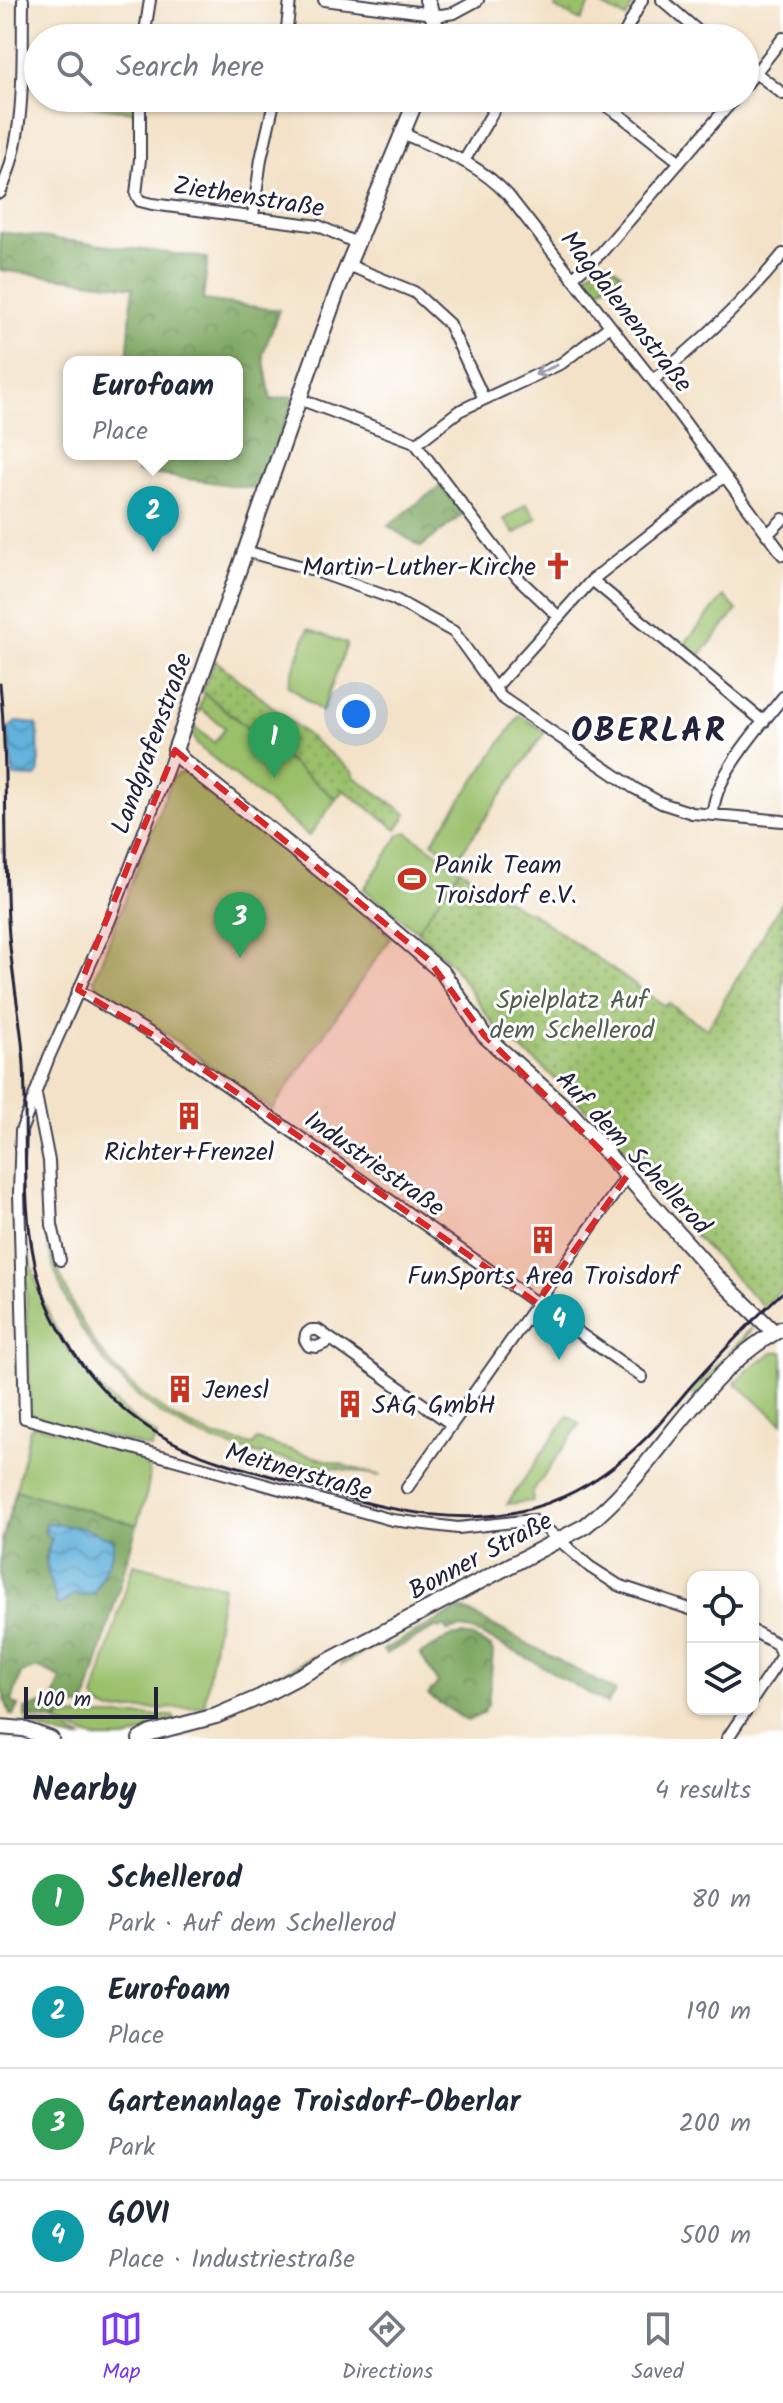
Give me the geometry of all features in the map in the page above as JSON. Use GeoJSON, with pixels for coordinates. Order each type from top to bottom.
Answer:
{"type":"FeatureCollection","features":[{"type":"Feature","properties":{"kind":"street"},"geometry":{"type":"LineString","coordinates":[[0,193],[9,171],[17,133],[23,0]]}},
{"type":"Feature","properties":{"kind":"street"},"geometry":{"type":"LineString","coordinates":[[146,24],[150,0]]}},
{"type":"Feature","properties":{"kind":"street"},"geometry":{"type":"LineString","coordinates":[[287,24],[290,0]]}},
{"type":"Feature","properties":{"kind":"street"},"geometry":{"type":"LineString","coordinates":[[324,0],[430,6],[441,15],[454,13],[478,0]]}},
{"type":"Feature","properties":{"kind":"street"},"geometry":{"type":"LineString","coordinates":[[629,24],[642,0]]}},
{"type":"Feature","properties":{"kind":"street"},"geometry":{"type":"LineString","coordinates":[[662,0],[690,24]]}},
{"type":"Feature","properties":{"kind":"street"},"geometry":{"type":"LineString","coordinates":[[759,66],[783,38]]}},
{"type":"Feature","properties":{"kind":"street"},"geometry":{"type":"LineString","coordinates":[[759,82],[783,94]]}},
{"type":"Feature","properties":{"kind":"street","name":"Ziethenstraße"},"geometry":{"type":"LineString","coordinates":[[140,112],[136,194],[140,201],[319,226],[356,243]]}},
{"type":"Feature","properties":{"kind":"street"},"geometry":{"type":"LineString","coordinates":[[253,216],[272,112]]}},
{"type":"Feature","properties":{"kind":"street","name":"Landgrafenstraße"},"geometry":{"type":"LineString","coordinates":[[25,1418],[19,1193],[21,1131],[49,1057],[110,920],[175,750],[356,243],[411,112]]}},
{"type":"Feature","properties":{"kind":"street"},"geometry":{"type":"LineString","coordinates":[[464,161],[493,112]]}},
{"type":"Feature","properties":{"kind":"street"},"geometry":{"type":"LineString","coordinates":[[616,112],[680,162]]}},
{"type":"Feature","properties":{"kind":"street"},"geometry":{"type":"LineString","coordinates":[[572,278],[601,253],[723,112]]}},
{"type":"Feature","properties":{"kind":"street","name":"Magdalenenstraße"},"geometry":{"type":"LineString","coordinates":[[402,133],[464,161],[492,178],[508,195],[653,380],[783,555]]}},
{"type":"Feature","properties":{"kind":"street"},"geometry":{"type":"LineString","coordinates":[[653,380],[745,300],[783,254]]}},
{"type":"Feature","properties":{"kind":"street"},"geometry":{"type":"LineString","coordinates":[[348,265],[414,292],[449,324],[484,399]]}},
{"type":"Feature","properties":{"kind":"street"},"geometry":{"type":"LineString","coordinates":[[416,444],[459,411],[562,363],[610,326]]}},
{"type":"Feature","properties":{"kind":"street"},"geometry":{"type":"LineString","coordinates":[[299,399],[416,444],[518,578],[559,617]]}},
{"type":"Feature","properties":{"kind":"street"},"geometry":{"type":"LineString","coordinates":[[494,689],[592,580],[723,477]]}},
{"type":"Feature","properties":{"kind":"street"},"geometry":{"type":"LineString","coordinates":[[767,535],[783,519]]}},
{"type":"Feature","properties":{"kind":"street"},"geometry":{"type":"LineString","coordinates":[[245,551],[307,568],[394,599],[454,632],[501,697],[646,795],[676,809],[783,821]]}},
{"type":"Feature","properties":{"kind":"street"},"geometry":{"type":"LineString","coordinates":[[592,580],[764,722]]}},
{"type":"Feature","properties":{"kind":"street"},"geometry":{"type":"LineString","coordinates":[[713,815],[727,774],[738,755],[783,697]]}},
{"type":"Feature","properties":{"kind":"street","name":"Auf dem Schellerod"},"geometry":{"type":"LineString","coordinates":[[175,750],[182,760],[428,959],[455,989],[484,1035],[571,1113],[717,1277],[780,1334]]}},
{"type":"Feature","properties":{"kind":"street","name":"Industriestraße"},"geometry":{"type":"LineString","coordinates":[[78,990],[160,1039],[642,1377]]}},
{"type":"Feature","properties":{"kind":"street"},"geometry":{"type":"LineString","coordinates":[[36,1093],[49,1161],[52,1225],[60,1260]]}},
{"type":"Feature","properties":{"kind":"street"},"geometry":{"type":"LineString","coordinates":[[407,1488],[627,1176]]}},
{"type":"Feature","properties":{"kind":"street","name":"Bonner Straße"},"geometry":{"type":"LineString","coordinates":[[140,1739],[151,1733],[216,1716],[250,1702],[585,1526],[610,1505],[723,1372],[780,1334]]}},
{"type":"Feature","properties":{"kind":"street"},"geometry":{"type":"LineString","coordinates":[[332,1340],[451,1424]]}},
{"type":"Feature","properties":{"kind":"street","name":"Meitnerstraße"},"geometry":{"type":"LineString","coordinates":[[25,1418],[392,1520],[458,1528],[533,1520],[598,1574],[618,1585],[687,1608]]}},
{"type":"Feature","properties":{"kind":"street"},"geometry":{"type":"LineString","coordinates":[[759,1634],[777,1644],[782,1655],[759,1690]]}},
{"type":"Feature","properties":{"kind":"street"},"geometry":{"type":"LineString","coordinates":[[727,1739],[743,1715]]}},
{"type":"Feature","properties":{"kind":"street"},"geometry":{"type":"LineString","coordinates":[[0,1727],[23,1729],[51,1739]]}},
{"type":"Feature","properties":{"kind":"highlighted area"},"geometry":{"type":"Polygon","coordinates":[[[175,750],[428,959],[484,1035],[627,1176],[537,1303],[160,1039],[78,990],[175,750]]]}},
{"type":"Feature","properties":{"kind":"green space"},"geometry":{"type":"Polygon","coordinates":[[[559,0],[635,0],[626,18],[592,1],[581,21],[555,8],[559,0]]]}},
{"type":"Feature","properties":{"kind":"green space"},"geometry":{"type":"Polygon","coordinates":[[[0,232],[208,258],[203,300],[279,310],[263,354],[271,400],[292,396],[294,399],[259,489],[137,472],[137,460],[243,460],[243,356],[127,356],[133,287],[0,270],[0,232]]]}},
{"type":"Feature","properties":{"kind":"green space"},"geometry":{"type":"Polygon","coordinates":[[[605,260],[621,273],[594,294],[586,284],[587,274],[605,260]]]}},
{"type":"Feature","properties":{"kind":"green space"},"geometry":{"type":"Polygon","coordinates":[[[441,485],[463,514],[421,547],[388,526],[441,485]]]}},
{"type":"Feature","properties":{"kind":"green space"},"geometry":{"type":"Polygon","coordinates":[[[526,504],[537,518],[515,534],[504,520],[526,504]]]}},
{"type":"Feature","properties":{"kind":"green space"},"geometry":{"type":"Polygon","coordinates":[[[724,596],[737,610],[696,660],[681,648],[724,596]]]}},
{"type":"Feature","properties":{"kind":"green space"},"geometry":{"type":"Polygon","coordinates":[[[308,629],[347,644],[322,712],[288,685],[308,629]]]}},
{"type":"Feature","properties":{"kind":"green space"},"geometry":{"type":"Polygon","coordinates":[[[215,660],[354,773],[353,776],[407,814],[397,829],[343,790],[336,799],[202,691],[215,660]]]}},
{"type":"Feature","properties":{"kind":"green space"},"geometry":{"type":"Polygon","coordinates":[[[204,693],[336,799],[309,836],[197,745],[193,734],[195,718],[195,727],[214,743],[225,728],[201,709],[197,714],[204,693]]]}},
{"type":"Feature","properties":{"kind":"green space"},"geometry":{"type":"Polygon","coordinates":[[[520,715],[545,732],[457,859],[432,842],[520,715]]]}},
{"type":"Feature","properties":{"kind":"green space"},"geometry":{"type":"Polygon","coordinates":[[[179,773],[189,774],[391,937],[272,1110],[162,1031],[99,995],[94,979],[172,778],[179,773]]]}},
{"type":"Feature","properties":{"kind":"green space","name":"Panik Team Troisdorf e.V."},"geometry":{"type":"Polygon","coordinates":[[[407,832],[460,869],[417,931],[364,889],[400,834],[407,832]]]}},
{"type":"Feature","properties":{"kind":"green space","name":"Spielplatz Auf dem Schellerod"},"geometry":{"type":"Polygon","coordinates":[[[460,869],[532,913],[665,1006],[668,1003],[707,1029],[783,901],[783,1288],[763,1306],[697,1238],[591,1114],[495,1027],[454,967],[417,931],[460,869]]]}},
{"type":"Feature","properties":{"kind":"green space"},"geometry":{"type":"Polygon","coordinates":[[[43,1214],[48,1216],[58,1269],[74,1308],[96,1346],[144,1396],[174,1418],[213,1436],[253,1445],[257,1440],[381,1476],[280,1458],[220,1443],[165,1417],[141,1399],[118,1378],[99,1354],[67,1302],[51,1259],[43,1214]]]}},
{"type":"Feature","properties":{"kind":"green space"},"geometry":{"type":"Polygon","coordinates":[[[25,1260],[31,1261],[49,1314],[76,1361],[113,1401],[157,1436],[151,1448],[37,1419],[30,1411],[25,1260]]]}},
{"type":"Feature","properties":{"kind":"green space"},"geometry":{"type":"Polygon","coordinates":[[[754,1325],[745,1338],[751,1342],[697,1398],[692,1393],[754,1325]]]}},
{"type":"Feature","properties":{"kind":"green space"},"geometry":{"type":"Polygon","coordinates":[[[774,1352],[783,1352],[783,1423],[735,1383],[750,1368],[774,1352]]]}},
{"type":"Feature","properties":{"kind":"green space"},"geometry":{"type":"Polygon","coordinates":[[[568,1416],[580,1424],[532,1493],[533,1501],[507,1504],[568,1416]]]}},
{"type":"Feature","properties":{"kind":"green space"},"geometry":{"type":"Polygon","coordinates":[[[35,1425],[143,1455],[149,1481],[137,1525],[16,1490],[30,1429],[35,1425]]]}},
{"type":"Feature","properties":{"kind":"green space"},"geometry":{"type":"Polygon","coordinates":[[[16,1490],[137,1525],[85,1707],[67,1709],[57,1722],[25,1717],[25,1709],[53,1701],[61,1678],[39,1668],[21,1673],[12,1702],[18,1706],[13,1715],[10,1715],[0,1684],[2,1541],[16,1490]],[[51,1523],[46,1525],[44,1531],[53,1541],[47,1554],[47,1569],[56,1599],[66,1601],[75,1594],[96,1590],[113,1550],[95,1532],[51,1523]]]}},
{"type":"Feature","properties":{"kind":"green space"},"geometry":{"type":"Polygon","coordinates":[[[133,1564],[223,1586],[204,1707],[111,1711],[98,1705],[94,1698],[133,1564]]]}},
{"type":"Feature","properties":{"kind":"green space"},"geometry":{"type":"Polygon","coordinates":[[[493,1581],[341,1665],[342,1660],[493,1581]]]}},
{"type":"Feature","properties":{"kind":"green space"},"geometry":{"type":"Polygon","coordinates":[[[461,1608],[616,1691],[607,1704],[531,1660],[472,1630],[461,1628],[447,1631],[444,1626],[437,1627],[386,1654],[383,1650],[461,1608]]]}},
{"type":"Feature","properties":{"kind":"green space"},"geometry":{"type":"Polygon","coordinates":[[[463,1635],[491,1647],[493,1653],[488,1705],[482,1714],[467,1721],[428,1695],[438,1683],[420,1654],[450,1637],[463,1635]]]}},
{"type":"Feature","properties":{"kind":"green space"},"geometry":{"type":"Polygon","coordinates":[[[314,1656],[317,1662],[261,1689],[259,1685],[314,1656]]]}},
{"type":"Feature","properties":{"kind":"green space"},"geometry":{"type":"Polygon","coordinates":[[[173,1716],[175,1721],[126,1739],[96,1739],[58,1723],[60,1717],[173,1716]]]}},
{"type":"Feature","properties":{"kind":"green space"},"geometry":{"type":"Polygon","coordinates":[[[26,1721],[62,1728],[84,1739],[55,1734],[27,1725],[26,1721]]]}},
{"type":"Feature","properties":{"kind":"water"},"geometry":{"type":"Polygon","coordinates":[[[16,722],[36,724],[38,728],[39,773],[36,777],[13,776],[8,729],[16,722]]]}},
{"type":"Feature","properties":{"kind":"water"},"geometry":{"type":"Polygon","coordinates":[[[46,1524],[83,1528],[113,1539],[113,1550],[94,1594],[75,1594],[59,1605],[55,1602],[47,1561],[52,1539],[45,1534],[46,1524]]]}},
{"type":"Feature","properties":{"kind":"railway"},"geometry":{"type":"LineString","coordinates":[[0,684],[8,920],[24,1065],[26,1180],[32,1248],[50,1310],[65,1339],[104,1391],[128,1413],[155,1432],[196,1453],[389,1508],[434,1515],[478,1516],[521,1511],[564,1497],[605,1472],[647,1437],[725,1349],[783,1292]]}},
{"type":"Feature","properties":{"kind":"place","name":"Eurofoam"},"geometry":{"type":"Point","coordinates":[153,552]}},
{"type":"Feature","properties":{"kind":"place","name":"Martin-Luther-Kirche"},"geometry":{"type":"Point","coordinates":[558,566]}},
{"type":"Feature","properties":{"kind":"place","name":"Schellerod"},"geometry":{"type":"Point","coordinates":[274,778]}},
{"type":"Feature","properties":{"kind":"place","name":"Panik Team Troisdorf e.V."},"geometry":{"type":"Point","coordinates":[412,879]}},
{"type":"Feature","properties":{"kind":"place","name":"Gartenanlage Troisdorf-Oberlar"},"geometry":{"type":"Point","coordinates":[240,958]}},
{"type":"Feature","properties":{"kind":"place","name":"Richter+Frenzel"},"geometry":{"type":"Point","coordinates":[189,1116]}},
{"type":"Feature","properties":{"kind":"place","name":"FunSports Area Troisdorf"},"geometry":{"type":"Point","coordinates":[543,1240]}},
{"type":"Feature","properties":{"kind":"place","name":"GOVI"},"geometry":{"type":"Point","coordinates":[559,1360]}},
{"type":"Feature","properties":{"kind":"place","name":"Jenesl"},"geometry":{"type":"Point","coordinates":[180,1389]}},
{"type":"Feature","properties":{"kind":"place","name":"SAG GmbH"},"geometry":{"type":"Point","coordinates":[350,1404]}},
{"type":"Feature","properties":{"kind":"district","name":"OBERLAR"},"geometry":{"type":"Point","coordinates":[649,729]}}]}
